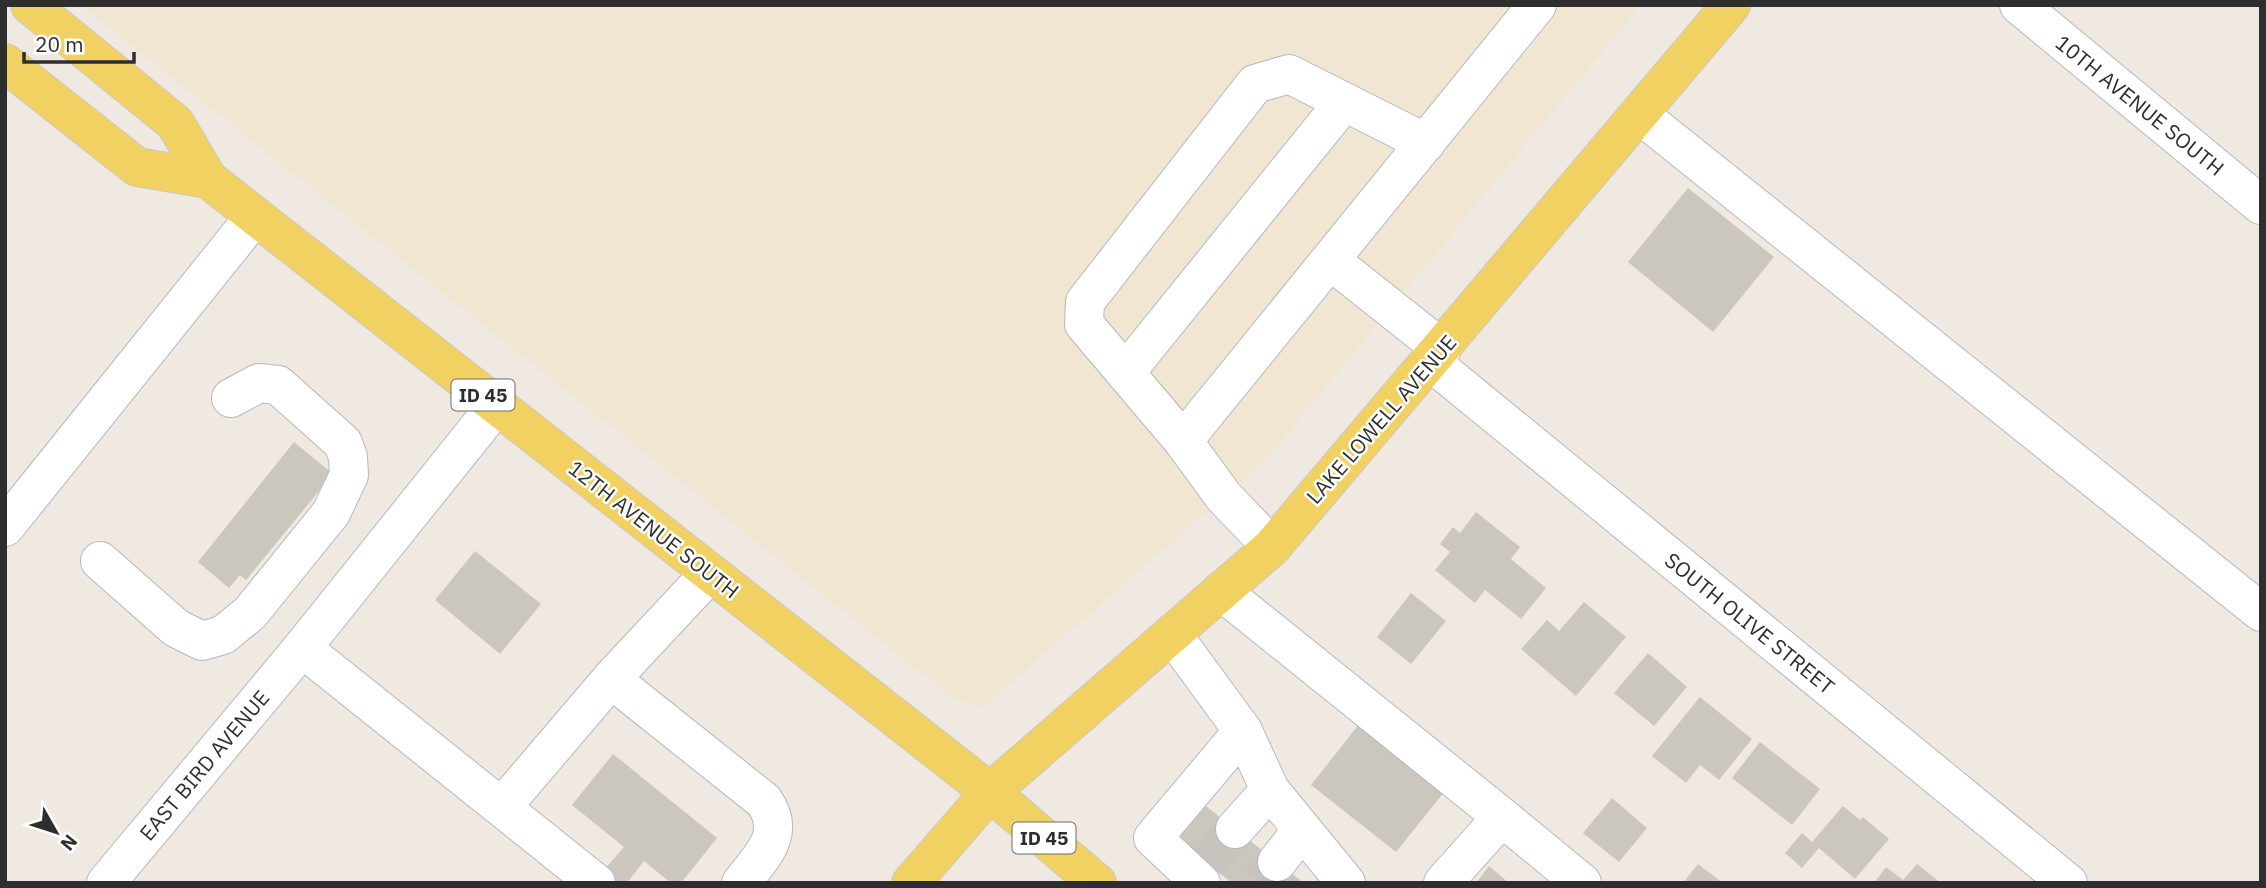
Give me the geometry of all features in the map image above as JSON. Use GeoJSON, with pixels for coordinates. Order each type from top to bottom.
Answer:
{"type":"FeatureCollection","features":[{"type":"Feature","properties":{"kind":"main road","name":"12TH AVENUE SOUTH"},"geometry":{"type":"LineString","coordinates":[[30,5],[175,123],[208,179],[990,792],[1097,883]]}},
{"type":"Feature","properties":{"kind":"main road","name":"LAKE LOWELL AVENUE"},"geometry":{"type":"LineString","coordinates":[[911,883],[990,792],[1272,547],[1437,356],[1548,219],[1731,5]]}},
{"type":"Feature","properties":{"kind":"main road","name":"12TH AVENUE SOUTH"},"geometry":{"type":"LineString","coordinates":[[5,63],[137,167],[208,179]]}},
{"type":"Feature","properties":{"kind":"street"},"geometry":{"type":"LineString","coordinates":[[1183,441],[1537,5]]}},
{"type":"Feature","properties":{"kind":"street","name":"10TH AVENUE SOUTH"},"geometry":{"type":"LineString","coordinates":[[2018,5],[2261,205]]}},
{"type":"Feature","properties":{"kind":"street"},"geometry":{"type":"LineString","coordinates":[[1272,547],[1224,497],[1183,441],[1084,324],[1084,302],[1255,85],[1289,74],[1426,144]]}},
{"type":"Feature","properties":{"kind":"street"},"geometry":{"type":"LineString","coordinates":[[1125,373],[1344,102]]}},
{"type":"Feature","properties":{"kind":"street"},"geometry":{"type":"LineString","coordinates":[[1639,114],[2261,612]]}},
{"type":"Feature","properties":{"kind":"street"},"geometry":{"type":"LineString","coordinates":[[5,527],[255,216]]}},
{"type":"Feature","properties":{"kind":"street","name":"SOUTH OLIVE STREET"},"geometry":{"type":"LineString","coordinates":[[1330,260],[1437,356],[2068,883]]}},
{"type":"Feature","properties":{"kind":"street"},"geometry":{"type":"LineString","coordinates":[[100,561],[176,628],[202,641],[223,635],[250,613],[323,523],[339,501],[349,475],[348,457],[343,443],[278,385],[259,383],[231,398]]}},
{"type":"Feature","properties":{"kind":"street","name":"EAST BIRD AVENUE"},"geometry":{"type":"LineString","coordinates":[[106,883],[302,648],[496,406]]}},
{"type":"Feature","properties":{"kind":"street"},"geometry":{"type":"LineString","coordinates":[[502,807],[611,679],[710,573]]}},
{"type":"Feature","properties":{"kind":"street"},"geometry":{"type":"LineString","coordinates":[[1221,591],[1582,883]]}},
{"type":"Feature","properties":{"kind":"street"},"geometry":{"type":"LineString","coordinates":[[1172,634],[1243,731],[1269,790],[1344,882]]}},
{"type":"Feature","properties":{"kind":"street"},"geometry":{"type":"LineString","coordinates":[[302,648],[596,883]]}},
{"type":"Feature","properties":{"kind":"street"},"geometry":{"type":"LineString","coordinates":[[611,679],[764,800],[773,814],[775,826],[771,842],[741,883]]}},
{"type":"Feature","properties":{"kind":"street"},"geometry":{"type":"LineString","coordinates":[[1201,874],[1153,838],[1243,731]]}},
{"type":"Feature","properties":{"kind":"street"},"geometry":{"type":"LineString","coordinates":[[1235,829],[1269,790]]}},
{"type":"Feature","properties":{"kind":"street"},"geometry":{"type":"LineString","coordinates":[[1443,883],[1502,817]]}},
{"type":"Feature","properties":{"kind":"street"},"geometry":{"type":"LineString","coordinates":[[1277,862],[1301,831]]}},
{"type":"Feature","properties":{"kind":"shaded area"},"geometry":{"type":"Polygon","coordinates":[[[81,5],[1641,5],[1263,463],[983,707],[954,699],[81,5]]]}},
{"type":"Feature","properties":{"kind":"building"},"geometry":{"type":"Polygon","coordinates":[[[1688,188],[1774,257],[1713,332],[1628,262],[1688,188]]]}},
{"type":"Feature","properties":{"kind":"building"},"geometry":{"type":"Polygon","coordinates":[[[294,442],[333,474],[246,580],[240,575],[229,588],[198,562],[294,442]]]}},
{"type":"Feature","properties":{"kind":"building"},"geometry":{"type":"Polygon","coordinates":[[[1476,512],[1520,547],[1511,559],[1546,588],[1521,619],[1485,590],[1475,603],[1435,570],[1450,552],[1440,544],[1453,527],[1460,533],[1476,512]]]}},
{"type":"Feature","properties":{"kind":"building"},"geometry":{"type":"Polygon","coordinates":[[[475,551],[541,604],[500,654],[435,600],[475,551]]]}},
{"type":"Feature","properties":{"kind":"building"},"geometry":{"type":"Polygon","coordinates":[[[1411,593],[1446,621],[1411,664],[1377,637],[1411,593]]]}},
{"type":"Feature","properties":{"kind":"building"},"geometry":{"type":"Polygon","coordinates":[[[1584,602],[1626,637],[1576,696],[1521,649],[1547,620],[1559,631],[1584,602]]]}},
{"type":"Feature","properties":{"kind":"building"},"geometry":{"type":"Polygon","coordinates":[[[1648,653],[1687,687],[1654,726],[1614,693],[1648,653]]]}},
{"type":"Feature","properties":{"kind":"building"},"geometry":{"type":"Polygon","coordinates":[[[1700,697],[1752,739],[1719,780],[1700,765],[1686,783],[1652,756],[1700,697]]]}},
{"type":"Feature","properties":{"kind":"building"},"geometry":{"type":"Polygon","coordinates":[[[1360,723],[1445,791],[1396,852],[1311,785],[1360,723]]]}},
{"type":"Feature","properties":{"kind":"building"},"geometry":{"type":"Polygon","coordinates":[[[1760,742],[1820,789],[1792,825],[1732,778],[1760,742]]]}},
{"type":"Feature","properties":{"kind":"building"},"geometry":{"type":"Polygon","coordinates":[[[613,754],[717,838],[681,883],[671,883],[644,861],[627,883],[619,883],[604,870],[624,847],[572,805],[613,754]]]}},
{"type":"Feature","properties":{"kind":"building"},"geometry":{"type":"Polygon","coordinates":[[[1612,798],[1647,828],[1619,862],[1583,833],[1612,798]]]}},
{"type":"Feature","properties":{"kind":"building"},"geometry":{"type":"Polygon","coordinates":[[[1198,800],[1304,883],[1232,883],[1171,835],[1198,800]]]}},
{"type":"Feature","properties":{"kind":"building"},"geometry":{"type":"Polygon","coordinates":[[[1843,806],[1860,820],[1863,817],[1889,839],[1855,879],[1819,848],[1802,868],[1785,853],[1802,833],[1812,842],[1843,806]]]}},
{"type":"Feature","properties":{"kind":"building"},"geometry":{"type":"Polygon","coordinates":[[[1698,864],[1723,883],[1683,883],[1698,864]]]}},
{"type":"Feature","properties":{"kind":"building"},"geometry":{"type":"Polygon","coordinates":[[[1917,864],[1941,883],[1874,883],[1886,867],[1903,880],[1917,864]]]}},
{"type":"Feature","properties":{"kind":"building"},"geometry":{"type":"Polygon","coordinates":[[[1489,866],[1509,883],[1476,883],[1489,866]]]}},
{"type":"Feature","properties":{"kind":"tunnel"},"geometry":{"type":"LineString","coordinates":[[1207,863],[1235,829]]}},
{"type":"Feature","properties":{"kind":"tunnel"},"geometry":{"type":"LineString","coordinates":[[1260,883],[1277,862]]}}]}
